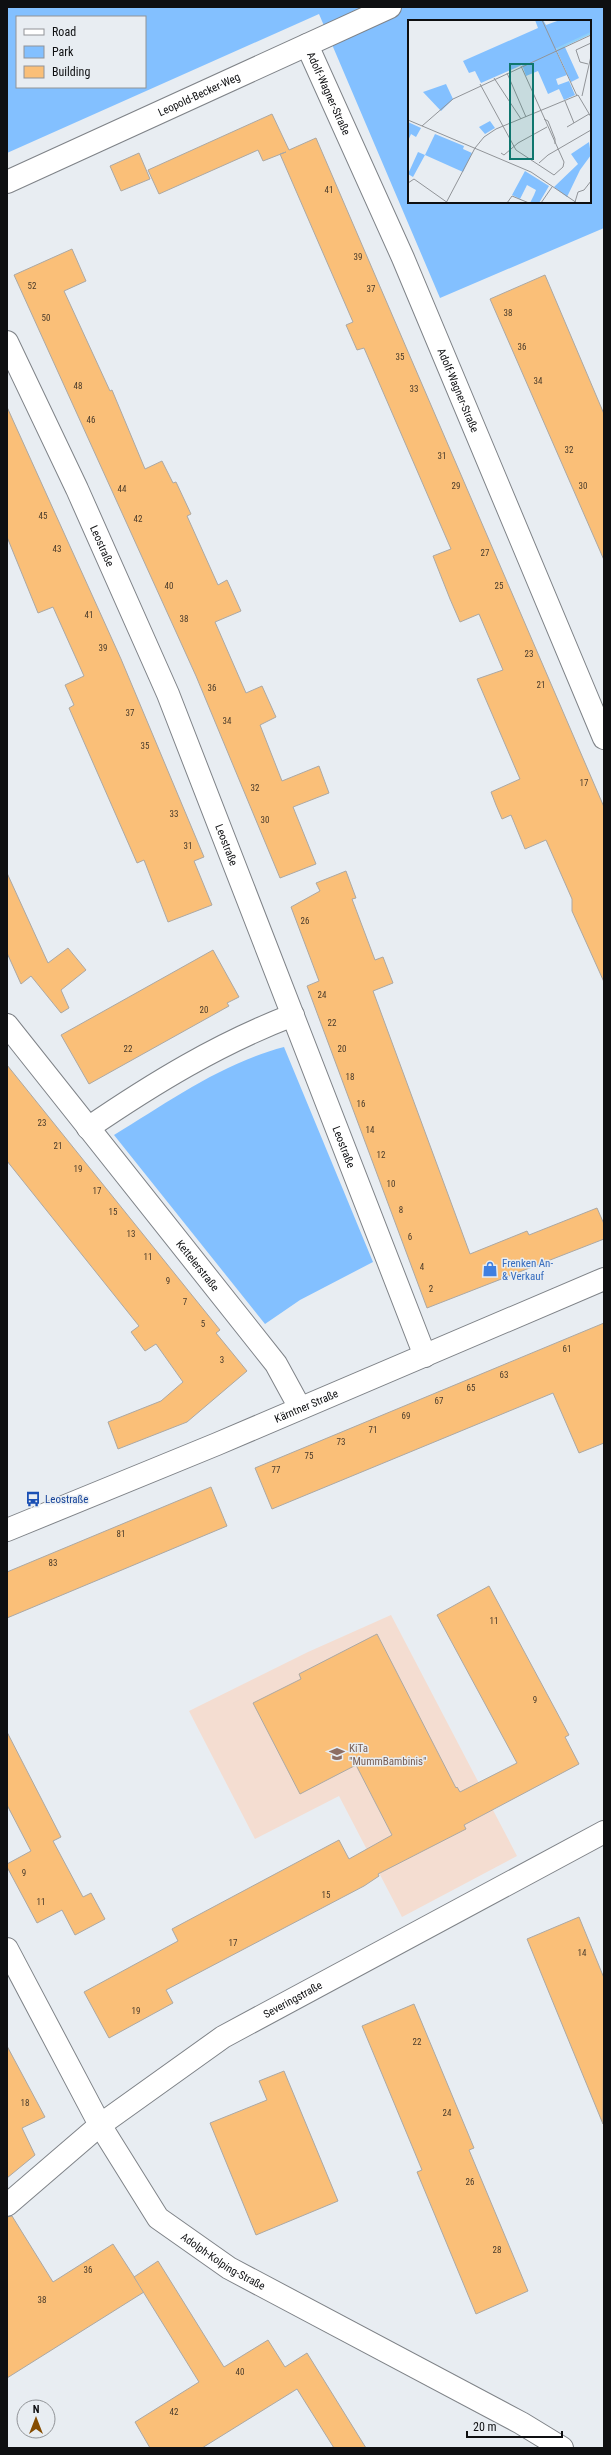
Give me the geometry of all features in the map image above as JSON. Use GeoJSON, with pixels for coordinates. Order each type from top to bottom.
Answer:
{"type":"FeatureCollection","features":[{"type":"Feature","properties":{"kind":"street","name":"Leopold-Becker-Weg"},"geometry":{"type":"LineString","coordinates":[[7,182],[390,7]]}},
{"type":"Feature","properties":{"kind":"street","name":"Adolf-Wagner-Straße"},"geometry":{"type":"LineString","coordinates":[[307,45],[402,258],[604,738]]}},
{"type":"Feature","properties":{"kind":"street","name":"Leostraße"},"geometry":{"type":"LineString","coordinates":[[7,342],[77,489],[168,694],[425,1356]]}},
{"type":"Feature","properties":{"kind":"street"},"geometry":{"type":"LineString","coordinates":[[88,1128],[134,1096],[198,1058],[243,1034],[293,1015]]}},
{"type":"Feature","properties":{"kind":"street","name":"Kettelerstraße"},"geometry":{"type":"LineString","coordinates":[[7,1025],[276,1364],[300,1408]]}},
{"type":"Feature","properties":{"kind":"street","name":"Kärntner Straße"},"geometry":{"type":"LineString","coordinates":[[7,1530],[217,1444],[604,1279]]}},
{"type":"Feature","properties":{"kind":"street","name":"Severingstraße"},"geometry":{"type":"LineString","coordinates":[[7,2205],[100,2125],[223,2037],[604,1832]]}},
{"type":"Feature","properties":{"kind":"street","name":"Adolph-Kolping-Straße"},"geometry":{"type":"LineString","coordinates":[[7,1949],[100,2125],[158,2218],[229,2268],[521,2423],[562,2448]]}},
{"type":"Feature","properties":{"kind":"shaded area","name":"KiTa \"MummBambinis\""},"geometry":{"type":"Polygon","coordinates":[[[391,1615],[517,1856],[402,1917],[339,1796],[255,1839],[189,1711],[308,1652],[391,1615]]]}},
{"type":"Feature","properties":{"kind":"green space"},"geometry":{"type":"Polygon","coordinates":[[[7,7],[604,7],[604,228],[440,298],[319,14],[7,153],[7,7]]]}},
{"type":"Feature","properties":{"kind":"green space"},"geometry":{"type":"Polygon","coordinates":[[[284,1047],[373,1262],[300,1300],[265,1324],[114,1135],[217,1073],[261,1054],[284,1047]]]}},
{"type":"Feature","properties":{"kind":"building"},"geometry":{"type":"Polygon","coordinates":[[[272,114],[289,150],[316,138],[604,807],[604,982],[572,911],[572,899],[546,840],[525,849],[511,815],[502,819],[496,805],[491,792],[520,779],[477,679],[503,670],[479,614],[460,622],[450,599],[433,556],[451,549],[364,348],[357,350],[346,325],[353,322],[280,154],[263,161],[258,150],[159,194],[148,170],[272,114]]]}},
{"type":"Feature","properties":{"kind":"building"},"geometry":{"type":"Polygon","coordinates":[[[139,153],[150,179],[121,191],[110,166],[139,153]]]}},
{"type":"Feature","properties":{"kind":"building"},"geometry":{"type":"Polygon","coordinates":[[[72,249],[86,281],[64,291],[110,391],[112,390],[145,469],[162,461],[173,483],[176,482],[191,514],[187,516],[218,585],[227,580],[241,611],[215,622],[246,693],[262,686],[276,717],[260,725],[282,781],[319,766],[329,793],[293,807],[316,864],[280,878],[196,676],[14,275],[72,249]]]}},
{"type":"Feature","properties":{"kind":"building"},"geometry":{"type":"Polygon","coordinates":[[[545,275],[604,414],[604,560],[490,299],[545,275]]]}},
{"type":"Feature","properties":{"kind":"building"},"geometry":{"type":"Polygon","coordinates":[[[7,407],[121,659],[204,857],[194,861],[212,905],[168,922],[144,860],[137,863],[69,708],[74,705],[65,685],[84,676],[53,607],[38,613],[7,537],[7,407]]]}},
{"type":"Feature","properties":{"kind":"building"},"geometry":{"type":"Polygon","coordinates":[[[346,871],[356,898],[352,899],[375,960],[383,957],[393,983],[373,991],[470,1254],[527,1231],[529,1235],[597,1208],[604,1224],[604,1239],[427,1308],[307,986],[319,981],[291,907],[320,891],[316,883],[346,871]]]}},
{"type":"Feature","properties":{"kind":"building"},"geometry":{"type":"Polygon","coordinates":[[[7,873],[48,963],[68,948],[86,970],[61,990],[69,1008],[61,1013],[31,976],[21,984],[7,953],[7,873]]]}},
{"type":"Feature","properties":{"kind":"building"},"geometry":{"type":"Polygon","coordinates":[[[213,950],[239,997],[227,1003],[229,1006],[89,1084],[61,1035],[213,950]]]}},
{"type":"Feature","properties":{"kind":"building"},"geometry":{"type":"Polygon","coordinates":[[[7,1065],[220,1330],[216,1333],[247,1371],[187,1422],[118,1449],[108,1422],[161,1401],[183,1382],[156,1344],[145,1351],[131,1332],[139,1326],[7,1161],[7,1065]]]}},
{"type":"Feature","properties":{"kind":"building"},"geometry":{"type":"Polygon","coordinates":[[[604,1323],[604,1443],[579,1453],[553,1393],[272,1509],[255,1468],[604,1323]]]}},
{"type":"Feature","properties":{"kind":"building"},"geometry":{"type":"Polygon","coordinates":[[[211,1487],[227,1526],[7,1618],[7,1572],[211,1487]]]}},
{"type":"Feature","properties":{"kind":"building"},"geometry":{"type":"Polygon","coordinates":[[[489,1586],[569,1735],[565,1737],[579,1764],[464,1825],[466,1829],[378,1874],[379,1876],[364,1886],[166,1990],[173,2003],[109,2038],[84,1992],[178,1941],[172,1929],[339,1840],[349,1859],[392,1835],[356,1765],[300,1794],[253,1703],[301,1679],[299,1674],[377,1634],[456,1788],[457,1787],[460,1792],[517,1763],[437,1615],[489,1586]]]}},
{"type":"Feature","properties":{"kind":"building"},"geometry":{"type":"Polygon","coordinates":[[[7,1732],[61,1837],[53,1841],[83,1897],[91,1893],[105,1919],[75,1935],[62,1910],[37,1923],[7,1867],[7,1864],[31,1851],[7,1805],[7,1732]]]}},
{"type":"Feature","properties":{"kind":"building"},"geometry":{"type":"Polygon","coordinates":[[[579,1917],[604,1978],[603,2124],[527,1939],[579,1917]]]}},
{"type":"Feature","properties":{"kind":"building"},"geometry":{"type":"Polygon","coordinates":[[[414,2004],[474,2148],[469,2150],[528,2291],[476,2314],[417,2172],[422,2170],[362,2026],[414,2004]]]}},
{"type":"Feature","properties":{"kind":"building"},"geometry":{"type":"Polygon","coordinates":[[[7,2046],[45,2117],[22,2128],[35,2155],[7,2178],[7,2046]]]}},
{"type":"Feature","properties":{"kind":"building"},"geometry":{"type":"Polygon","coordinates":[[[284,2071],[338,2201],[256,2235],[210,2123],[267,2100],[259,2081],[284,2071]]]}},
{"type":"Feature","properties":{"kind":"building"},"geometry":{"type":"Polygon","coordinates":[[[12,2216],[53,2282],[113,2244],[144,2292],[7,2378],[7,2217],[12,2216]]]}},
{"type":"Feature","properties":{"kind":"building"},"geometry":{"type":"Polygon","coordinates":[[[158,2261],[224,2367],[268,2340],[285,2367],[307,2353],[366,2448],[334,2448],[297,2389],[202,2448],[150,2448],[135,2422],[199,2382],[134,2277],[158,2261]]]}},
{"type":"Feature","properties":{"kind":"place","name":"Frenken An- & Verkauf"},"geometry":{"type":"Point","coordinates":[490,1269]}},
{"type":"Feature","properties":{"kind":"place","name":"Leostraße"},"geometry":{"type":"Point","coordinates":[33,1499]}},
{"type":"Feature","properties":{"kind":"place","name":"KiTa \"MummBambinis\""},"geometry":{"type":"Point","coordinates":[337,1754]}}]}
